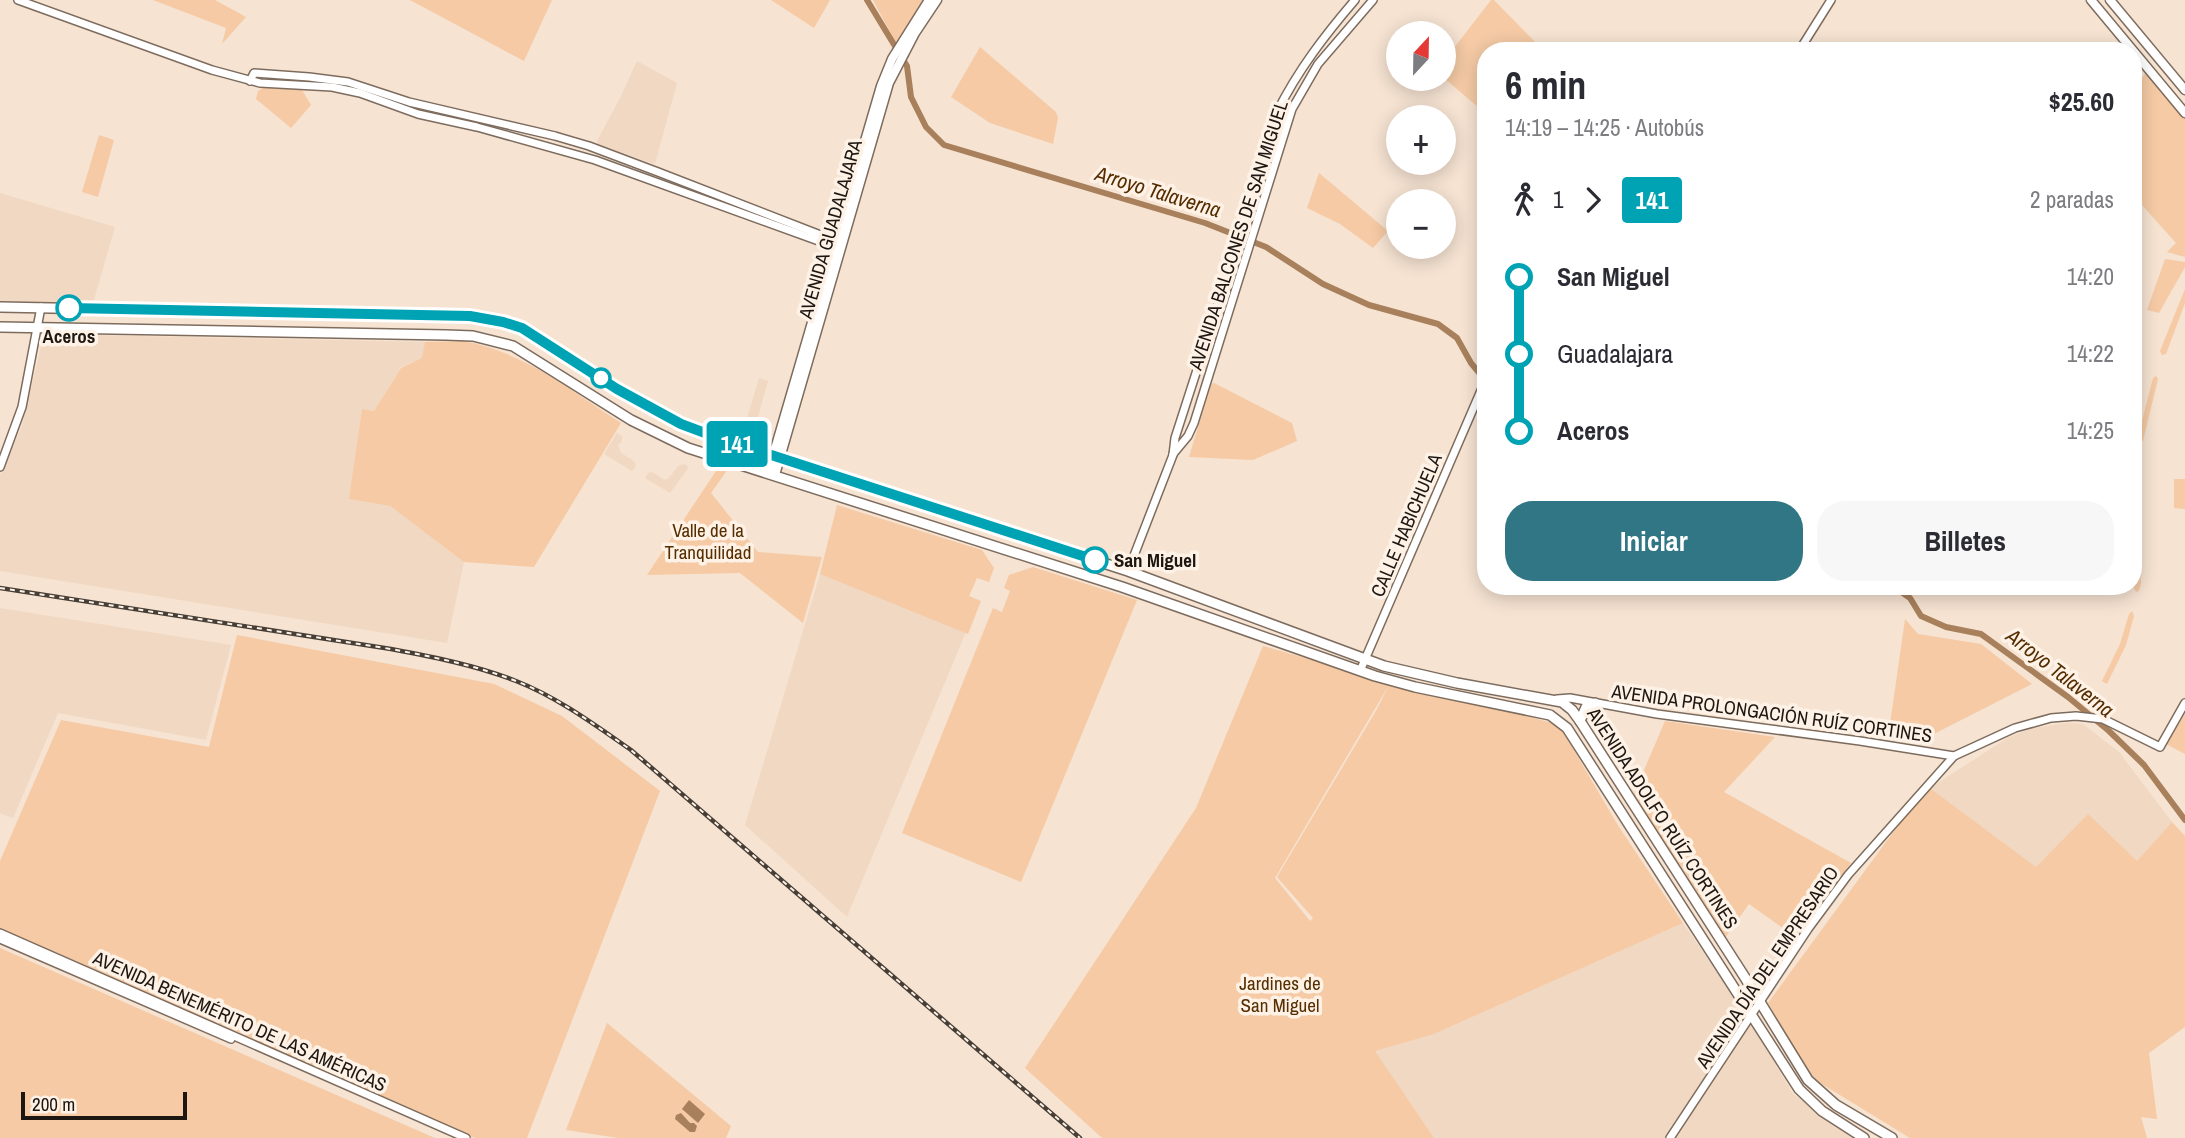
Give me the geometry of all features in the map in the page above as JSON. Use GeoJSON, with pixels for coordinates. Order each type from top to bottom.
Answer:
{"type":"FeatureCollection","features":[{"type":"Feature","properties":{"kind":"main road","name":"AVENIDA GUADALAJARA"},"geometry":{"type":"LineString","coordinates":[[771,474],[839,244],[876,103],[893,64],[929,0]]}},
{"type":"Feature","properties":{"kind":"main road","name":"AVENIDA GUADALAJARA"},"geometry":{"type":"LineString","coordinates":[[901,51],[937,0]]}},
{"type":"Feature","properties":{"kind":"main road"},"geometry":{"type":"LineString","coordinates":[[2091,0],[2127,42]]}},
{"type":"Feature","properties":{"kind":"main road"},"geometry":{"type":"LineString","coordinates":[[2110,0],[2185,90]]}},
{"type":"Feature","properties":{"kind":"main road"},"geometry":{"type":"LineString","coordinates":[[2142,52],[2147,55],[2154,52]]}},
{"type":"Feature","properties":{"kind":"main road"},"geometry":{"type":"LineString","coordinates":[[2142,60],[2185,113]]}},
{"type":"Feature","properties":{"kind":"main road","name":"AVENIDA ADOLFO RUÍZ CORTINES"},"geometry":{"type":"LineString","coordinates":[[0,307],[470,316],[503,322],[522,328],[617,389],[669,418],[713,436],[1128,571],[1365,659],[1457,683],[1555,699],[1568,706],[1580,721],[1808,1080],[1836,1105],[1892,1138]]}},
{"type":"Feature","properties":{"kind":"main road","name":"AVENIDA ADOLFO RUÍZ CORTINES"},"geometry":{"type":"LineString","coordinates":[[0,327],[446,335],[494,340],[513,346],[631,420],[688,448],[1122,587],[1360,671],[1416,687],[1539,712],[1560,720],[1807,1100],[1864,1138]]}},
{"type":"Feature","properties":{"kind":"main road"},"geometry":{"type":"LineString","coordinates":[[1580,721],[1590,702]]}},
{"type":"Feature","properties":{"kind":"street"},"geometry":{"type":"LineString","coordinates":[[19,0],[212,71],[252,77],[265,74],[334,79],[360,85],[408,105],[418,114],[477,127],[595,160],[839,244]]}},
{"type":"Feature","properties":{"kind":"street","name":"AVENIDA BALCONES DE SAN MIGUEL"},"geometry":{"type":"LineString","coordinates":[[1128,571],[1172,455],[1181,418],[1277,112],[1312,52],[1355,0]]}},
{"type":"Feature","properties":{"kind":"street","name":"AVENIDA BALCONES DE SAN MIGUEL"},"geometry":{"type":"LineString","coordinates":[[1172,455],[1188,436],[1194,423],[1292,109],[1318,64],[1373,0]]}},
{"type":"Feature","properties":{"kind":"street"},"geometry":{"type":"LineString","coordinates":[[1805,42],[1831,0]]}},
{"type":"Feature","properties":{"kind":"street"},"geometry":{"type":"LineString","coordinates":[[252,77],[260,83],[348,90],[589,146],[725,204]]}},
{"type":"Feature","properties":{"kind":"street"},"geometry":{"type":"LineString","coordinates":[[0,467],[18,423],[41,307]]}},
{"type":"Feature","properties":{"kind":"street"},"geometry":{"type":"LineString","coordinates":[[1216,311],[1228,316]]}},
{"type":"Feature","properties":{"kind":"street","name":"CALLE HABICHUELA"},"geometry":{"type":"LineString","coordinates":[[1360,671],[1477,397]]}},
{"type":"Feature","properties":{"kind":"street"},"geometry":{"type":"LineString","coordinates":[[1181,418],[1194,423]]}},
{"type":"Feature","properties":{"kind":"street","name":"AVENIDA PROLONGACIÓN RUÍZ CORTINES"},"geometry":{"type":"LineString","coordinates":[[1555,699],[1570,698],[1657,714],[1851,739],[1954,756]]}},
{"type":"Feature","properties":{"kind":"street","name":"AVENIDA PROLONGACIÓN RUÍZ CORTINES"},"geometry":{"type":"LineString","coordinates":[[1568,706],[1590,702]]}},
{"type":"Feature","properties":{"kind":"street"},"geometry":{"type":"LineString","coordinates":[[1954,756],[2005,731],[2062,717],[2103,719],[2160,747],[2185,703]]}},
{"type":"Feature","properties":{"kind":"street","name":"AVENIDA DÍA DEL EMPRESARIO"},"geometry":{"type":"LineString","coordinates":[[1670,1138],[1790,954],[1848,875],[1954,756]]}},
{"type":"Feature","properties":{"kind":"street","name":"AVENIDA BENEMÉRITO DE LAS AMÉRICAS"},"geometry":{"type":"LineString","coordinates":[[0,933],[466,1138]]}},
{"type":"Feature","properties":{"kind":"street","name":"AVENIDA BENEMÉRITO DE LAS AMÉRICAS"},"geometry":{"type":"LineString","coordinates":[[0,939],[455,1138]]}},
{"type":"Feature","properties":{"kind":"shaded area"},"geometry":{"type":"Polygon","coordinates":[[[637,61],[677,83],[655,164],[598,145],[597,141],[637,61]]]}},
{"type":"Feature","properties":{"kind":"shaded area"},"geometry":{"type":"Polygon","coordinates":[[[0,193],[115,227],[93,303],[0,303],[0,193]]]}},
{"type":"Feature","properties":{"kind":"shaded area"},"geometry":{"type":"Polygon","coordinates":[[[44,334],[425,342],[423,358],[401,367],[374,411],[362,409],[350,499],[390,506],[464,562],[447,643],[0,571],[0,475],[22,426],[44,334]]]}},
{"type":"Feature","properties":{"kind":"shaded area"},"geometry":{"type":"Polygon","coordinates":[[[759,378],[768,381],[754,431],[744,428],[759,378]]]}},
{"type":"Feature","properties":{"kind":"shaded area"},"geometry":{"type":"Polygon","coordinates":[[[617,433],[622,436],[622,442],[618,445],[621,453],[634,461],[636,466],[632,471],[604,454],[617,433]]]}},
{"type":"Feature","properties":{"kind":"shaded area"},"geometry":{"type":"Polygon","coordinates":[[[684,464],[689,467],[670,493],[645,478],[652,472],[665,480],[678,466],[684,464]]]}},
{"type":"Feature","properties":{"kind":"shaded area"},"geometry":{"type":"Polygon","coordinates":[[[820,574],[966,632],[847,917],[745,825],[820,574]]]}},
{"type":"Feature","properties":{"kind":"shaded area"},"geometry":{"type":"Polygon","coordinates":[[[0,608],[231,645],[206,740],[58,713],[13,818],[0,813],[0,608]]]}},
{"type":"Feature","properties":{"kind":"shaded area"},"geometry":{"type":"Polygon","coordinates":[[[2067,723],[2083,724],[2119,752],[2172,822],[2137,861],[2088,815],[2036,867],[1930,788],[2009,737],[2034,728],[2067,723]]]}},
{"type":"Feature","properties":{"kind":"shaded area"},"geometry":{"type":"Polygon","coordinates":[[[1683,923],[1750,1021],[1793,1094],[1856,1138],[1434,1138],[1374,1051],[1434,1034],[1683,923]]]}},
{"type":"Feature","properties":{"kind":"shaded area"},"geometry":{"type":"Polygon","coordinates":[[[689,1100],[705,1114],[698,1123],[682,1109],[689,1100]]]}},
{"type":"Feature","properties":{"kind":"shaded area"},"geometry":{"type":"Polygon","coordinates":[[[681,1113],[697,1126],[695,1132],[690,1132],[675,1119],[676,1115],[681,1113]]]}},
{"type":"Feature","properties":{"kind":"green space"},"geometry":{"type":"Polygon","coordinates":[[[153,0],[215,0],[246,17],[222,44],[226,28],[153,0]]]}},
{"type":"Feature","properties":{"kind":"green space"},"geometry":{"type":"Polygon","coordinates":[[[410,0],[552,0],[524,61],[410,0]]]}},
{"type":"Feature","properties":{"kind":"green space"},"geometry":{"type":"Polygon","coordinates":[[[771,0],[830,0],[814,28],[771,0]]]}},
{"type":"Feature","properties":{"kind":"green space"},"geometry":{"type":"Polygon","coordinates":[[[873,0],[924,0],[897,45],[873,0]]]}},
{"type":"Feature","properties":{"kind":"green space"},"geometry":{"type":"Polygon","coordinates":[[[1491,0],[1494,0],[1535,42],[1477,42],[1477,106],[1456,88],[1456,45],[1491,0]]]}},
{"type":"Feature","properties":{"kind":"green space"},"geometry":{"type":"Polygon","coordinates":[[[980,47],[1056,112],[1058,118],[1053,144],[990,123],[951,97],[980,47]]]}},
{"type":"Feature","properties":{"kind":"green space"},"geometry":{"type":"Polygon","coordinates":[[[2150,67],[2185,109],[2185,257],[2167,252],[2176,243],[2142,205],[2142,78],[2150,67]]]}},
{"type":"Feature","properties":{"kind":"green space"},"geometry":{"type":"Polygon","coordinates":[[[265,87],[302,90],[311,105],[291,128],[256,99],[258,91],[265,87]]]}},
{"type":"Feature","properties":{"kind":"green space"},"geometry":{"type":"Polygon","coordinates":[[[99,135],[114,140],[98,197],[82,192],[99,135]]]}},
{"type":"Feature","properties":{"kind":"green space"},"geometry":{"type":"Polygon","coordinates":[[[1319,173],[1386,229],[1386,233],[1373,248],[1340,224],[1307,208],[1319,173]]]}},
{"type":"Feature","properties":{"kind":"green space"},"geometry":{"type":"Polygon","coordinates":[[[2165,259],[2185,262],[2185,267],[2159,313],[2147,310],[2165,259]]]}},
{"type":"Feature","properties":{"kind":"green space"},"geometry":{"type":"Polygon","coordinates":[[[2185,289],[2185,303],[2166,354],[2162,355],[2160,351],[2185,289]]]}},
{"type":"Feature","properties":{"kind":"green space"},"geometry":{"type":"Polygon","coordinates":[[[463,341],[485,346],[526,363],[621,423],[534,567],[464,562],[390,506],[349,499],[362,409],[374,411],[401,368],[422,358],[425,342],[463,341]]]}},
{"type":"Feature","properties":{"kind":"green space"},"geometry":{"type":"Polygon","coordinates":[[[2156,376],[2158,379],[2142,442],[2142,421],[2153,378],[2156,376]]]}},
{"type":"Feature","properties":{"kind":"green space"},"geometry":{"type":"Polygon","coordinates":[[[1214,383],[1292,423],[1297,441],[1253,460],[1189,457],[1211,384],[1214,383]]]}},
{"type":"Feature","properties":{"kind":"green space","name":"Valle de la Tranquilidad"},"geometry":{"type":"Polygon","coordinates":[[[720,465],[728,469],[711,493],[758,552],[822,557],[803,623],[740,573],[647,575],[720,465]]]}},
{"type":"Feature","properties":{"kind":"green space"},"geometry":{"type":"Polygon","coordinates":[[[2174,479],[2185,479],[2185,509],[2174,508],[2174,479]]]}},
{"type":"Feature","properties":{"kind":"green space"},"geometry":{"type":"Polygon","coordinates":[[[837,505],[982,550],[994,568],[989,582],[977,578],[969,596],[981,601],[968,634],[820,574],[837,505]]]}},
{"type":"Feature","properties":{"kind":"green space"},"geometry":{"type":"Polygon","coordinates":[[[1033,567],[1137,600],[1021,882],[902,833],[993,608],[1002,612],[1010,591],[1004,588],[1009,575],[1033,567]]]}},
{"type":"Feature","properties":{"kind":"green space"},"geometry":{"type":"Polygon","coordinates":[[[2132,611],[2134,616],[2126,645],[2107,684],[2102,681],[2132,611]]]}},
{"type":"Feature","properties":{"kind":"green space"},"geometry":{"type":"Polygon","coordinates":[[[1905,619],[1918,634],[1981,644],[2032,684],[1922,740],[1921,743],[1888,738],[1905,619]]]}},
{"type":"Feature","properties":{"kind":"green space"},"geometry":{"type":"Polygon","coordinates":[[[237,635],[494,684],[562,716],[660,791],[527,1138],[475,1138],[0,932],[0,861],[61,720],[209,747],[237,635]]]}},
{"type":"Feature","properties":{"kind":"green space","name":"Jardines de San Miguel"},"geometry":{"type":"Polygon","coordinates":[[[1263,646],[1389,682],[1450,695],[1559,725],[1619,827],[1683,923],[1434,1034],[1375,1051],[1434,1138],[1102,1138],[1025,1068],[1196,808],[1263,646]],[[1389,685],[1275,878],[1310,921],[1313,918],[1277,877],[1389,685]]]}},
{"type":"Feature","properties":{"kind":"green space"},"geometry":{"type":"Polygon","coordinates":[[[2185,714],[2185,754],[2166,744],[2185,714]]]}},
{"type":"Feature","properties":{"kind":"green space"},"geometry":{"type":"Polygon","coordinates":[[[1665,721],[1775,737],[1724,792],[1851,863],[1794,936],[1749,904],[1725,938],[1633,796],[1665,721]]]}},
{"type":"Feature","properties":{"kind":"green space"},"geometry":{"type":"Polygon","coordinates":[[[1930,788],[2036,867],[2088,814],[2137,861],[2172,822],[2185,836],[2185,1027],[2149,1053],[2157,1119],[2141,1117],[2147,1138],[1910,1138],[1817,1081],[1803,1065],[1768,1003],[1908,812],[1930,788]]]}},
{"type":"Feature","properties":{"kind":"green space"},"geometry":{"type":"Polygon","coordinates":[[[0,948],[435,1138],[0,1138],[0,948]]]}},
{"type":"Feature","properties":{"kind":"green space"},"geometry":{"type":"Polygon","coordinates":[[[607,1023],[731,1126],[726,1138],[618,1138],[566,1130],[607,1023]]]}},
{"type":"Feature","properties":{"kind":"waterway","name":"Arroyo Talaverna"},"geometry":{"type":"LineString","coordinates":[[867,0],[907,66],[911,97],[926,127],[944,145],[1205,223],[1266,247],[1323,284],[1369,305],[1438,324],[1457,338],[1477,370]]}},
{"type":"Feature","properties":{"kind":"waterway","name":"Arroyo Talaverna"},"geometry":{"type":"LineString","coordinates":[[1906,595],[1921,616],[1946,627],[1981,634],[2068,697],[2144,765],[2185,820]]}},
{"type":"Feature","properties":{"kind":"railway"},"geometry":{"type":"LineString","coordinates":[[0,588],[407,652],[485,670],[546,695],[631,750],[1080,1138]]}},
{"type":"Feature","properties":{"kind":"bus line","name":"141"},"geometry":{"type":"LineString","coordinates":[[69,308],[470,316],[503,322],[522,328],[617,389],[681,424],[1095,560]]}},
{"type":"Feature","properties":{"kind":"place","name":"Aceros"},"geometry":{"type":"Point","coordinates":[69,308]}},
{"type":"Feature","properties":{"kind":"place","name":"San Miguel"},"geometry":{"type":"Point","coordinates":[1095,560]}}]}
